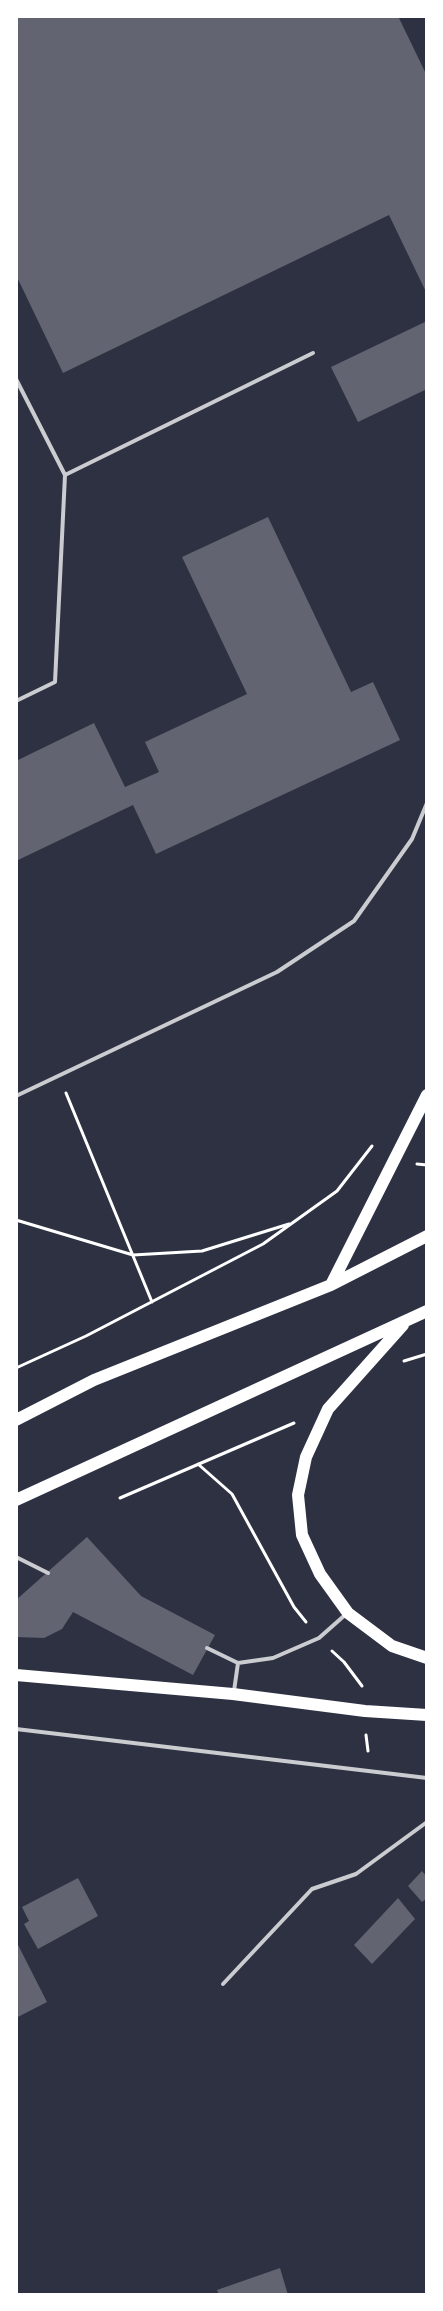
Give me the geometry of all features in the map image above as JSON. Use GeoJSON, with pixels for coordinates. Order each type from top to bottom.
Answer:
{"type":"FeatureCollection","features":[{"type":"Feature","properties":{"kind":"main road"},"geometry":{"type":"LineString","coordinates":[[331,1285],[427,1095]]}},
{"type":"Feature","properties":{"kind":"main road"},"geometry":{"type":"LineString","coordinates":[[16,1420],[94,1380],[331,1285],[427,1236]]}},
{"type":"Feature","properties":{"kind":"main road"},"geometry":{"type":"LineString","coordinates":[[16,1500],[427,1311]]}},
{"type":"Feature","properties":{"kind":"main road"},"geometry":{"type":"LineString","coordinates":[[408,1320],[328,1409],[306,1457],[298,1495],[302,1535],[320,1574],[348,1613],[392,1646],[427,1658]]}},
{"type":"Feature","properties":{"kind":"main road"},"geometry":{"type":"LineString","coordinates":[[16,1675],[233,1694],[365,1711],[427,1715]]}},
{"type":"Feature","properties":{"kind":"lane"},"geometry":{"type":"LineString","coordinates":[[65,475],[314,353]]}},
{"type":"Feature","properties":{"kind":"lane"},"geometry":{"type":"LineString","coordinates":[[16,379],[65,475],[56,682],[16,701]]}},
{"type":"Feature","properties":{"kind":"lane"},"geometry":{"type":"LineString","coordinates":[[16,1096],[277,972],[354,921],[412,839],[427,803]]}},
{"type":"Feature","properties":{"kind":"lane"},"geometry":{"type":"LineString","coordinates":[[16,1558],[48,1573]]}},
{"type":"Feature","properties":{"kind":"lane"},"geometry":{"type":"LineString","coordinates":[[207,1648],[238,1664],[273,1658],[319,1638],[348,1613]]}},
{"type":"Feature","properties":{"kind":"lane"},"geometry":{"type":"LineString","coordinates":[[233,1694],[238,1664]]}},
{"type":"Feature","properties":{"kind":"lane"},"geometry":{"type":"LineString","coordinates":[[16,1729],[427,1778]]}},
{"type":"Feature","properties":{"kind":"lane"},"geometry":{"type":"LineString","coordinates":[[223,1984],[312,1889],[356,1874],[427,1822]]}},
{"type":"Feature","properties":{"kind":"path"},"geometry":{"type":"LineString","coordinates":[[59,1077],[152,1302]]}},
{"type":"Feature","properties":{"kind":"path"},"geometry":{"type":"LineString","coordinates":[[16,1368],[152,1302],[262,1244],[337,1191],[378,1139],[415,1164],[427,1165]]}},
{"type":"Feature","properties":{"kind":"path"},"geometry":{"type":"LineString","coordinates":[[16,1220],[133,1256],[202,1251],[294,1222]]}},
{"type":"Feature","properties":{"kind":"path"},"geometry":{"type":"LineString","coordinates":[[402,1362],[427,1354]]}},
{"type":"Feature","properties":{"kind":"path"},"geometry":{"type":"LineString","coordinates":[[120,1498],[328,1409]]}},
{"type":"Feature","properties":{"kind":"path"},"geometry":{"type":"LineString","coordinates":[[198,1464],[232,1494],[294,1608],[319,1638],[344,1662],[362,1685],[369,1772]]}},
{"type":"Feature","properties":{"kind":"building"},"geometry":{"type":"Polygon","coordinates":[[[16,16],[398,16],[427,76],[427,294],[389,215],[63,373],[16,275],[16,16]]]}},
{"type":"Feature","properties":{"kind":"building"},"geometry":{"type":"Polygon","coordinates":[[[427,321],[427,389],[358,422],[331,367],[427,321]]]}},
{"type":"Feature","properties":{"kind":"building"},"geometry":{"type":"Polygon","coordinates":[[[268,517],[351,692],[373,682],[400,740],[156,854],[133,805],[16,861],[16,761],[94,723],[125,787],[159,772],[145,742],[247,694],[182,557],[268,517]]]}},
{"type":"Feature","properties":{"kind":"building"},"geometry":{"type":"Polygon","coordinates":[[[87,1537],[141,1596],[215,1635],[193,1675],[73,1612],[62,1629],[44,1638],[16,1637],[16,1600],[87,1537]]]}},
{"type":"Feature","properties":{"kind":"building"},"geometry":{"type":"Polygon","coordinates":[[[422,1871],[427,1877],[427,1898],[422,1902],[408,1886],[422,1871]]]}},
{"type":"Feature","properties":{"kind":"building"},"geometry":{"type":"Polygon","coordinates":[[[78,1878],[98,1916],[38,1949],[24,1924],[29,1921],[22,1907],[78,1878]]]}},
{"type":"Feature","properties":{"kind":"building"},"geometry":{"type":"Polygon","coordinates":[[[398,1898],[415,1919],[372,1964],[354,1945],[398,1898]]]}},
{"type":"Feature","properties":{"kind":"building"},"geometry":{"type":"Polygon","coordinates":[[[16,1941],[47,2002],[16,2018],[16,1941]]]}},
{"type":"Feature","properties":{"kind":"building"},"geometry":{"type":"Polygon","coordinates":[[[280,2268],[288,2295],[219,2295],[217,2290],[280,2268]]]}}]}
